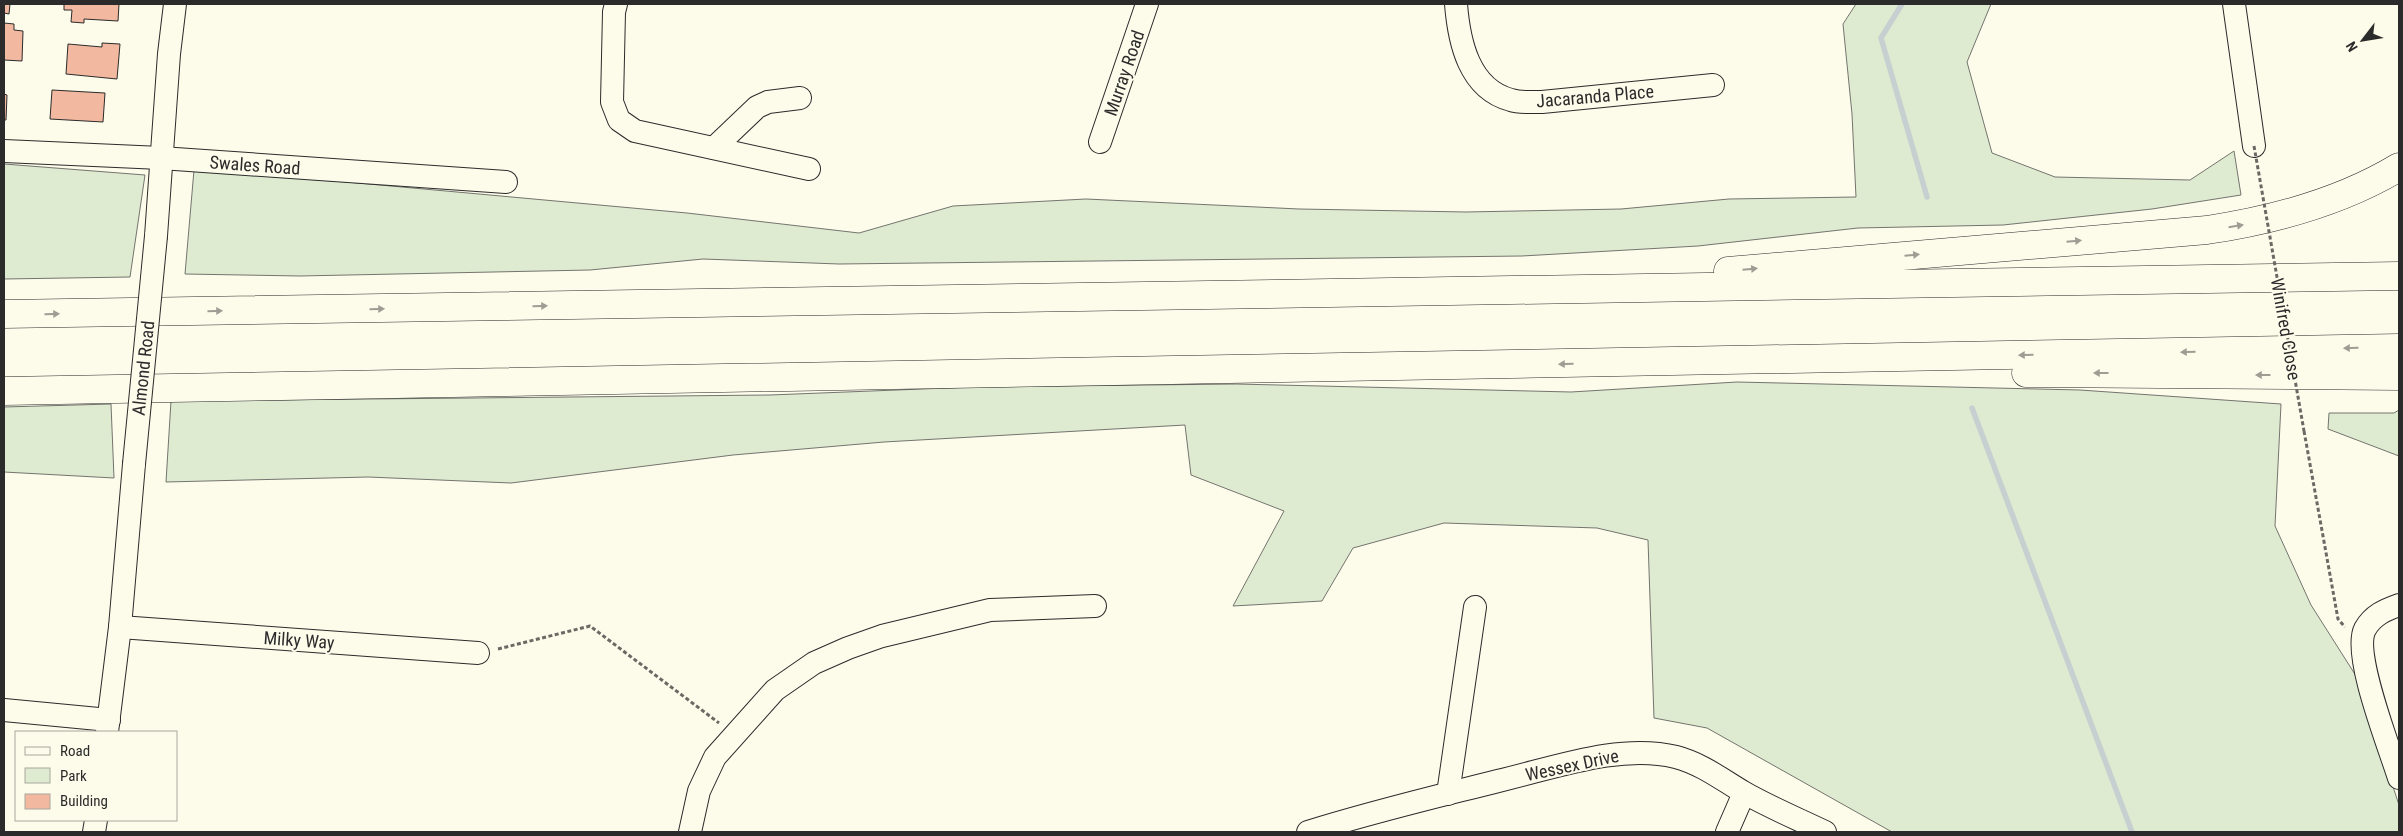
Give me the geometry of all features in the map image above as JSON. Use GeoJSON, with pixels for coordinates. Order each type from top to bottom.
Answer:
{"type":"FeatureCollection","features":[{"type":"Feature","properties":{"kind":"highway"},"geometry":{"type":"LineString","coordinates":[[1546,291],[1594,279],[1734,270],[2207,230],[2284,215],[2318,204],[2399,167]]}},
{"type":"Feature","properties":{"kind":"highway"},"geometry":{"type":"LineString","coordinates":[[4,314],[2399,276]]}},
{"type":"Feature","properties":{"kind":"highway"},"geometry":{"type":"LineString","coordinates":[[4,391],[2399,348]]}},
{"type":"Feature","properties":{"kind":"highway"},"geometry":{"type":"LineString","coordinates":[[1595,363],[1618,369],[1658,372],[2399,376]]}},
{"type":"Feature","properties":{"kind":"street","name":"Almond Road"},"geometry":{"type":"LineString","coordinates":[[108,726],[120,627],[175,4]]}},
{"type":"Feature","properties":{"kind":"street"},"geometry":{"type":"LineString","coordinates":[[616,4],[614,12],[612,102],[619,120],[636,131],[810,169]]}},
{"type":"Feature","properties":{"kind":"street","name":"Murray Road"},"geometry":{"type":"LineString","coordinates":[[1100,142],[1148,4]]}},
{"type":"Feature","properties":{"kind":"street","name":"Jacaranda Place"},"geometry":{"type":"LineString","coordinates":[[1456,4],[1458,30],[1470,66],[1481,84],[1497,96],[1513,101],[1542,102],[1713,85]]}},
{"type":"Feature","properties":{"kind":"street"},"geometry":{"type":"LineString","coordinates":[[2234,4],[2254,146]]}},
{"type":"Feature","properties":{"kind":"street"},"geometry":{"type":"LineString","coordinates":[[714,148],[757,107],[768,102],[800,98]]}},
{"type":"Feature","properties":{"kind":"street","name":"Swales Road"},"geometry":{"type":"LineString","coordinates":[[4,151],[161,158],[506,182]]}},
{"type":"Feature","properties":{"kind":"street"},"geometry":{"type":"LineString","coordinates":[[2399,605],[2372,618],[2364,630],[2361,646],[2377,713],[2399,778]]}},
{"type":"Feature","properties":{"kind":"street"},"geometry":{"type":"LineString","coordinates":[[690,832],[699,791],[715,757],[775,690],[814,663],[882,636],[990,610],[1095,606]]}},
{"type":"Feature","properties":{"kind":"street"},"geometry":{"type":"LineString","coordinates":[[1448,794],[1475,606]]}},
{"type":"Feature","properties":{"kind":"street","name":"Milky Way"},"geometry":{"type":"LineString","coordinates":[[120,627],[478,654]]}},
{"type":"Feature","properties":{"kind":"street"},"geometry":{"type":"LineString","coordinates":[[4,710],[108,726]]}},
{"type":"Feature","properties":{"kind":"street","name":"Wessex Drive"},"geometry":{"type":"LineString","coordinates":[[1308,832],[1349,819],[1599,757],[1637,752],[1663,754],[1696,764],[1744,793],[1824,832]]}},
{"type":"Feature","properties":{"kind":"street"},"geometry":{"type":"LineString","coordinates":[[1726,832],[1744,793]]}},
{"type":"Feature","properties":{"kind":"path","name":"Winifred Close"},"geometry":{"type":"LineString","coordinates":[[2254,146],[2338,619],[2361,646]]}},
{"type":"Feature","properties":{"kind":"path"},"geometry":{"type":"LineString","coordinates":[[478,654],[590,626],[735,735]]}},
{"type":"Feature","properties":{"kind":"green space"},"geometry":{"type":"Polygon","coordinates":[[[1856,4],[1991,4],[1967,62],[1992,153],[2055,177],[2190,180],[2234,151],[2241,195],[2152,209],[2003,225],[1858,228],[1698,246],[1522,256],[839,264],[703,259],[590,270],[300,276],[185,274],[194,170],[687,213],[859,233],[953,206],[1086,199],[1299,209],[1466,212],[1621,209],[1729,199],[1856,197],[1852,114],[1843,24],[1856,4]]]}},
{"type":"Feature","properties":{"kind":"green space"},"geometry":{"type":"Polygon","coordinates":[[[4,164],[145,175],[130,277],[4,279],[4,164]]]}},
{"type":"Feature","properties":{"kind":"green space"},"geometry":{"type":"Polygon","coordinates":[[[1737,382],[2080,390],[2281,404],[2275,526],[2311,605],[2358,679],[2399,805],[2399,832],[1892,832],[1707,728],[1654,718],[1648,540],[1597,528],[1444,523],[1353,548],[1322,601],[1233,606],[1284,511],[1191,475],[1185,425],[884,442],[733,455],[511,483],[368,477],[166,482],[171,401],[770,395],[973,387],[1236,384],[1571,392],[1737,382]]]}},
{"type":"Feature","properties":{"kind":"green space"},"geometry":{"type":"Polygon","coordinates":[[[111,404],[114,478],[4,472],[4,407],[111,404]]]}},
{"type":"Feature","properties":{"kind":"green space"},"geometry":{"type":"Polygon","coordinates":[[[2399,410],[2399,456],[2328,429],[2329,413],[2394,413],[2399,410]]]}},
{"type":"Feature","properties":{"kind":"building"},"geometry":{"type":"Polygon","coordinates":[[[4,4],[10,4],[9,14],[4,13],[4,4]]]}},
{"type":"Feature","properties":{"kind":"building"},"geometry":{"type":"Polygon","coordinates":[[[64,4],[119,4],[118,21],[84,19],[84,23],[71,22],[72,10],[64,10],[64,4]]]}},
{"type":"Feature","properties":{"kind":"building"},"geometry":{"type":"Polygon","coordinates":[[[4,23],[14,24],[14,30],[23,31],[22,61],[4,60],[4,23]]]}},
{"type":"Feature","properties":{"kind":"building"},"geometry":{"type":"Polygon","coordinates":[[[102,43],[120,44],[117,79],[66,74],[68,44],[102,47],[102,43]]]}},
{"type":"Feature","properties":{"kind":"building"},"geometry":{"type":"Polygon","coordinates":[[[52,90],[105,93],[103,122],[50,119],[52,90]]]}},
{"type":"Feature","properties":{"kind":"building"},"geometry":{"type":"Polygon","coordinates":[[[4,94],[7,95],[6,120],[4,120],[4,94]]]}},
{"type":"Feature","properties":{"kind":"waterway"},"geometry":{"type":"LineString","coordinates":[[1902,4],[1881,38],[1927,197]]}},
{"type":"Feature","properties":{"kind":"waterway"},"geometry":{"type":"LineString","coordinates":[[1972,408],[2132,832]]}}]}
